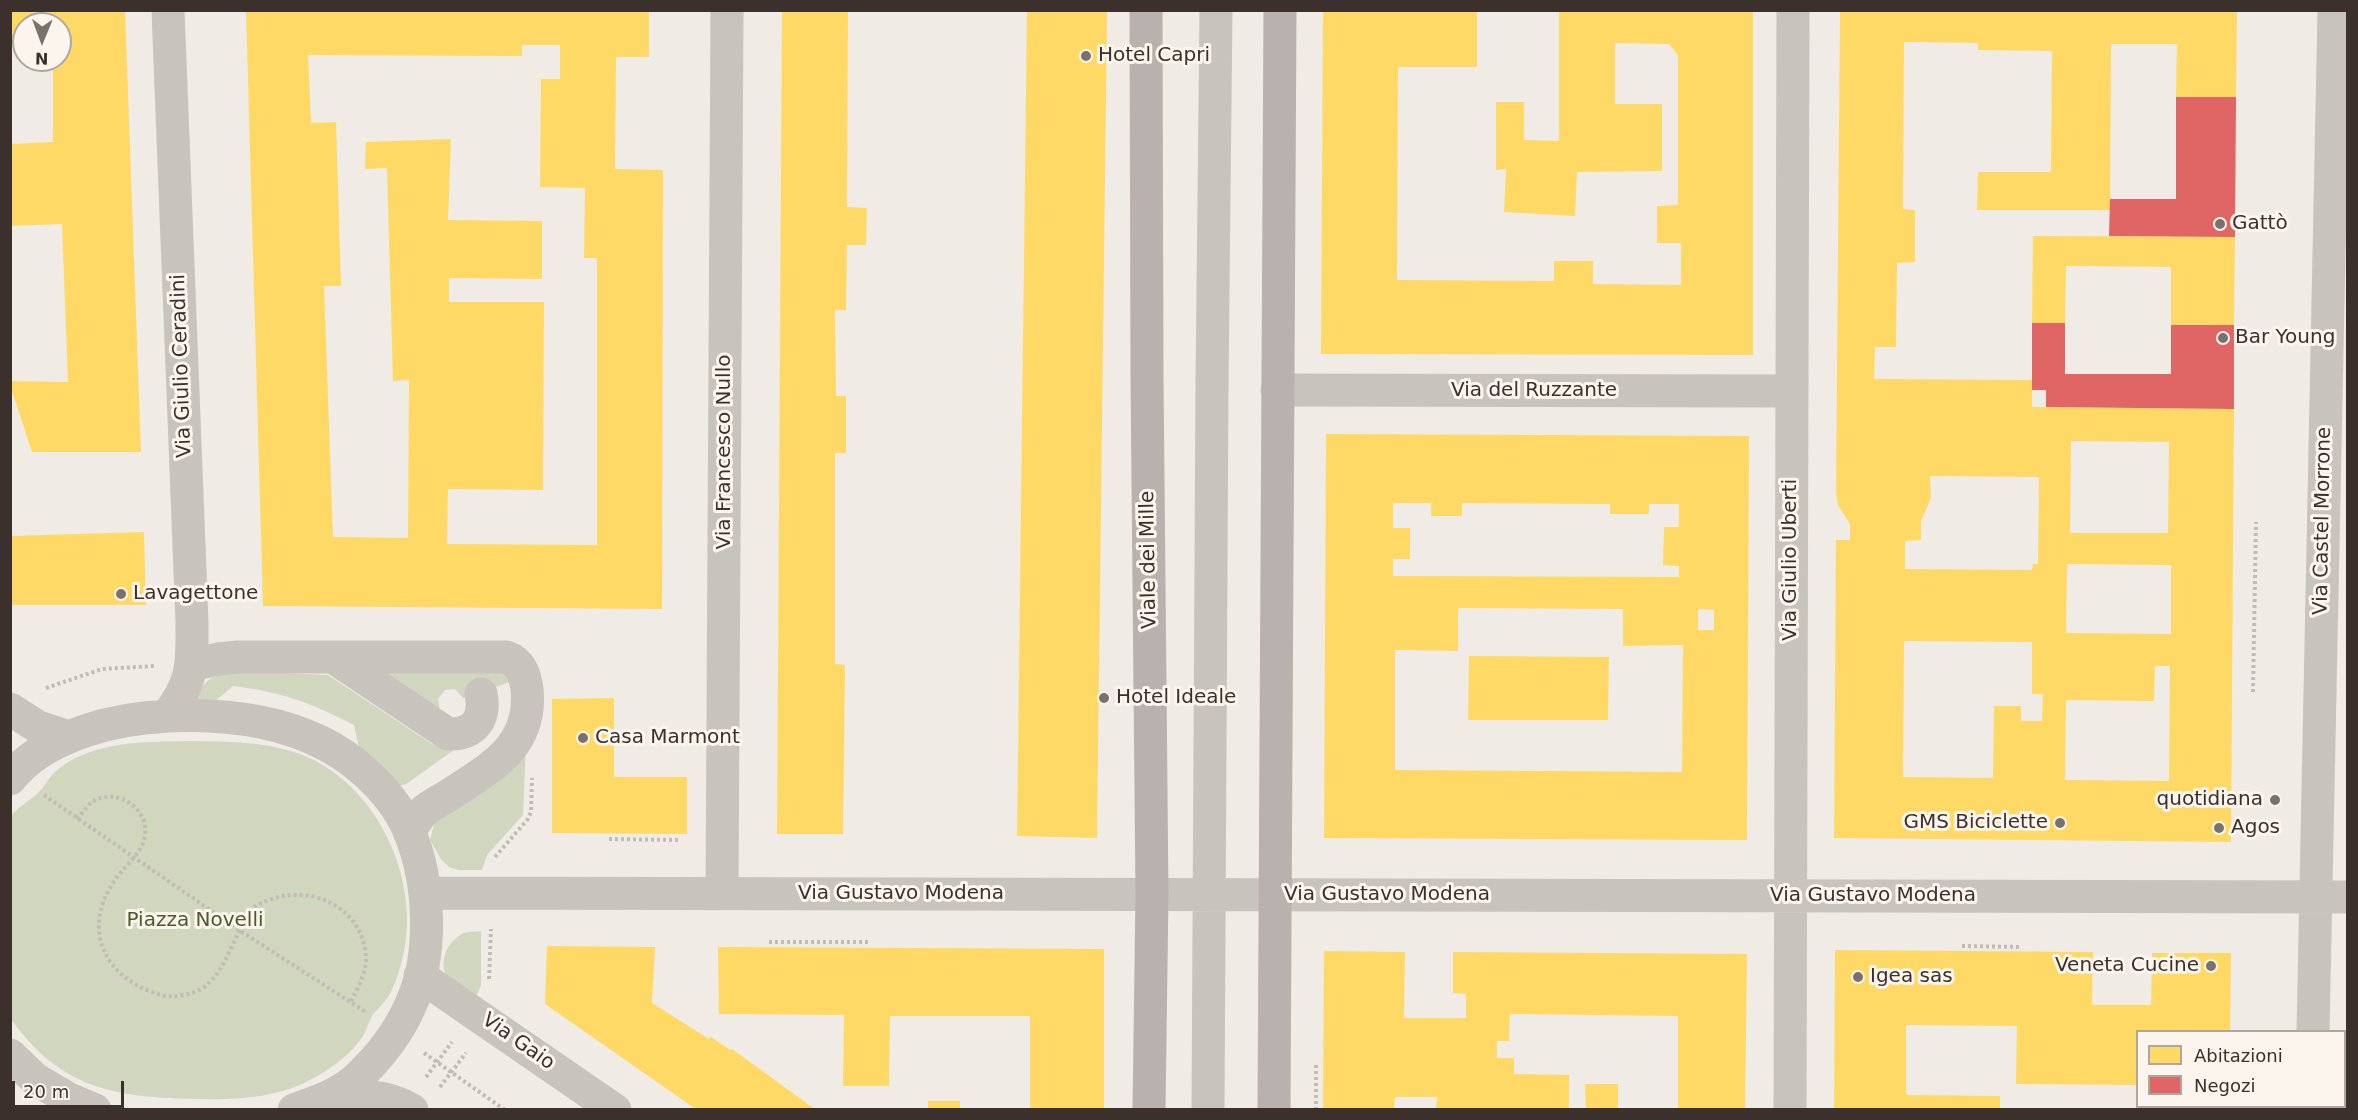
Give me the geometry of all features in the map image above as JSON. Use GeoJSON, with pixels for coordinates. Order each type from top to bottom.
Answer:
{"type":"FeatureCollection","features":[{"type":"Feature","properties":{"kind":"main road","name":"Viale dei Mille"},"geometry":{"type":"LineString","coordinates":[[1146,10],[1152,894],[1149,1110]]}},
{"type":"Feature","properties":{"kind":"main road"},"geometry":{"type":"LineString","coordinates":[[1274,1110],[1280,10]]}},
{"type":"Feature","properties":{"kind":"street","name":"Via Giulio Ceradini"},"geometry":{"type":"LineString","coordinates":[[167,716],[187,686],[192,665],[168,10]]}},
{"type":"Feature","properties":{"kind":"street","name":"Via Francesco Nullo"},"geometry":{"type":"LineString","coordinates":[[722,893],[728,10]]}},
{"type":"Feature","properties":{"kind":"street"},"geometry":{"type":"LineString","coordinates":[[1208,1110],[1216,10]]}},
{"type":"Feature","properties":{"kind":"street","name":"Via Giulio Uberti"},"geometry":{"type":"LineString","coordinates":[[1790,1110],[1793,10]]}},
{"type":"Feature","properties":{"kind":"street","name":"Via Castel Morrone"},"geometry":{"type":"LineString","coordinates":[[2313,1030],[2334,10]]}},
{"type":"Feature","properties":{"kind":"street","name":"Via del Ruzzante"},"geometry":{"type":"LineString","coordinates":[[1277,390],[1791,391]]}},
{"type":"Feature","properties":{"kind":"street"},"geometry":{"type":"LineString","coordinates":[[192,665],[238,657],[506,657],[514,660],[521,668],[526,681],[527,708],[523,728],[513,747],[501,760],[424,811],[401,818]]}},
{"type":"Feature","properties":{"kind":"street"},"geometry":{"type":"LineString","coordinates":[[333,657],[448,734],[471,730],[483,713],[490,691],[502,716],[491,739],[401,818]]}},
{"type":"Feature","properties":{"kind":"street"},"geometry":{"type":"LineString","coordinates":[[23,701],[38,727],[69,737]]}},
{"type":"Feature","properties":{"kind":"street"},"geometry":{"type":"LineString","coordinates":[[25,785],[40,753],[69,737],[119,722],[167,716],[253,720],[294,730],[336,750],[366,773],[401,818],[427,893],[426,934],[420,976],[412,1003],[382,1051],[354,1081],[309,1104]]}},
{"type":"Feature","properties":{"kind":"street","name":"Via Gustavo Modena"},"geometry":{"type":"LineString","coordinates":[[427,893],[2348,897]]}},
{"type":"Feature","properties":{"kind":"street","name":"Via Gaio"},"geometry":{"type":"LineString","coordinates":[[420,976],[615,1110]]}},
{"type":"Feature","properties":{"kind":"street"},"geometry":{"type":"LineString","coordinates":[[10,1055],[35,1078],[69,1099],[96,1110]]}},
{"type":"Feature","properties":{"kind":"street"},"geometry":{"type":"LineString","coordinates":[[309,1104],[353,1095],[376,1096],[403,1104],[422,1096]]}},
{"type":"Feature","properties":{"kind":"path"},"geometry":{"type":"LineString","coordinates":[[2253,692],[2256,522]]}},
{"type":"Feature","properties":{"kind":"path"},"geometry":{"type":"LineString","coordinates":[[23,701],[102,669],[192,665]]}},
{"type":"Feature","properties":{"kind":"path"},"geometry":{"type":"LineString","coordinates":[[494,859],[528,819],[531,812],[533,736],[523,728]]}},
{"type":"Feature","properties":{"kind":"path"},"geometry":{"type":"LineString","coordinates":[[25,785],[239,930],[372,1016]]}},
{"type":"Feature","properties":{"kind":"path"},"geometry":{"type":"LineString","coordinates":[[77,819],[91,802],[114,797],[126,801],[139,810],[144,821],[146,833],[143,845],[115,880],[102,904],[99,924],[100,945],[113,967],[131,983],[150,992],[169,997],[194,994],[209,984],[223,966],[239,930],[254,908],[273,898],[290,894],[316,896],[335,905],[353,920],[362,939],[366,960],[361,981],[351,1002]]}},
{"type":"Feature","properties":{"kind":"path"},"geometry":{"type":"LineString","coordinates":[[609,839],[680,840]]}},
{"type":"Feature","properties":{"kind":"path"},"geometry":{"type":"LineString","coordinates":[[488,983],[491,929]]}},
{"type":"Feature","properties":{"kind":"path"},"geometry":{"type":"LineString","coordinates":[[769,942],[869,942]]}},
{"type":"Feature","properties":{"kind":"path"},"geometry":{"type":"LineString","coordinates":[[1962,946],[2021,947]]}},
{"type":"Feature","properties":{"kind":"path"},"geometry":{"type":"LineString","coordinates":[[422,1096],[438,1062],[459,1033]]}},
{"type":"Feature","properties":{"kind":"path"},"geometry":{"type":"LineString","coordinates":[[422,1096],[452,1073],[472,1044]]}},
{"type":"Feature","properties":{"kind":"path"},"geometry":{"type":"LineString","coordinates":[[419,1049],[505,1110]]}},
{"type":"Feature","properties":{"kind":"path"},"geometry":{"type":"LineString","coordinates":[[1316,1063],[1316,1110]]}},
{"type":"Feature","properties":{"kind":"green space"},"geometry":{"type":"Polygon","coordinates":[[[369,668],[503,671],[510,682],[463,698],[455,689],[445,690],[438,699],[440,710],[369,668]]]}},
{"type":"Feature","properties":{"kind":"green space"},"geometry":{"type":"Polygon","coordinates":[[[227,673],[328,675],[432,744],[441,748],[458,747],[406,784],[399,786],[359,748],[354,725],[309,704],[266,691],[233,686],[213,703],[197,702],[195,696],[213,677],[227,673]]]}},
{"type":"Feature","properties":{"kind":"green space","name":"Piazza Novelli"},"geometry":{"type":"Polygon","coordinates":[[[191,741],[243,743],[281,748],[324,766],[350,786],[371,811],[388,839],[400,871],[406,903],[406,936],[400,968],[390,993],[372,1016],[363,1037],[344,1058],[308,1081],[276,1093],[240,1098],[187,1099],[121,1093],[80,1080],[61,1069],[27,1039],[11,1019],[10,818],[38,793],[56,771],[86,753],[138,743],[191,741]]]}},
{"type":"Feature","properties":{"kind":"green space"},"geometry":{"type":"Polygon","coordinates":[[[526,743],[523,815],[487,855],[482,870],[458,870],[449,867],[441,859],[430,840],[435,820],[526,743]]]}},
{"type":"Feature","properties":{"kind":"green space"},"geometry":{"type":"Polygon","coordinates":[[[481,931],[481,985],[475,1000],[450,982],[445,973],[444,960],[448,948],[456,938],[466,932],[481,931]]]}},
{"type":"Feature","properties":{"kind":"building: Abitazioni"},"geometry":{"type":"Polygon","coordinates":[[[10,10],[125,10],[141,452],[32,452],[10,385],[10,381],[68,382],[62,224],[10,226],[10,144],[53,142],[53,72],[72,72],[72,12],[12,12],[12,46],[10,46],[10,10]]]}},
{"type":"Feature","properties":{"kind":"building: Abitazioni"},"geometry":{"type":"Polygon","coordinates":[[[246,10],[649,10],[649,57],[616,57],[615,169],[663,170],[662,609],[263,606],[246,10]],[[522,45],[522,56],[308,55],[311,123],[336,122],[341,286],[324,286],[333,537],[408,538],[409,380],[393,381],[387,168],[365,169],[366,142],[451,139],[448,220],[542,221],[542,279],[449,278],[449,302],[544,302],[543,490],[448,489],[447,544],[597,545],[597,258],[584,258],[585,188],[540,187],[541,79],[560,79],[560,45],[522,45]]]}},
{"type":"Feature","properties":{"kind":"building: Abitazioni"},"geometry":{"type":"Polygon","coordinates":[[[782,10],[848,10],[847,207],[867,208],[866,245],[847,245],[846,310],[835,310],[836,396],[846,396],[846,453],[835,453],[835,664],[845,665],[843,834],[777,834],[782,10]]]}},
{"type":"Feature","properties":{"kind":"building: Abitazioni"},"geometry":{"type":"Polygon","coordinates":[[[1027,10],[1107,10],[1097,838],[1017,836],[1027,10]]]}},
{"type":"Feature","properties":{"kind":"building: Abitazioni"},"geometry":{"type":"Polygon","coordinates":[[[1323,10],[1477,10],[1477,67],[1398,67],[1397,280],[1554,281],[1554,261],[1593,261],[1593,284],[1681,285],[1681,243],[1657,243],[1657,206],[1678,205],[1678,55],[1669,44],[1615,43],[1615,104],[1662,104],[1662,171],[1577,172],[1575,216],[1504,212],[1506,169],[1496,170],[1496,102],[1524,102],[1524,140],[1559,141],[1559,10],[1753,10],[1753,355],[1321,354],[1323,10]]]}},
{"type":"Feature","properties":{"kind":"building: Abitazioni"},"geometry":{"type":"Polygon","coordinates":[[[1840,10],[2237,10],[2236,97],[2176,97],[2177,44],[2111,44],[2110,210],[1977,210],[1978,172],[2051,172],[2052,51],[1978,50],[1978,43],[1904,42],[1903,209],[1915,210],[1915,262],[1897,263],[1896,347],[1875,347],[1874,379],[2032,380],[2032,407],[2234,409],[2231,842],[1834,838],[1836,540],[1850,540],[1850,524],[1838,505],[1836,492],[1840,10]],[[2071,441],[2070,533],[2168,533],[2169,442],[2071,441]],[[1930,476],[1931,498],[1921,521],[1921,540],[1905,541],[1905,569],[2032,570],[2033,564],[2038,564],[2039,477],[1930,476]],[[2067,564],[2066,633],[2171,634],[2171,565],[2067,564]],[[1904,641],[1903,777],[1993,778],[1994,706],[2021,706],[2021,721],[2042,721],[2043,694],[2032,694],[2032,642],[1904,641]],[[2155,666],[2154,701],[2066,700],[2065,780],[2169,781],[2170,666],[2155,666]]]}},
{"type":"Feature","properties":{"kind":"building: Abitazioni"},"geometry":{"type":"Polygon","coordinates":[[[2033,236],[2235,237],[2234,325],[2171,325],[2171,267],[2066,266],[2065,323],[2032,323],[2033,236]]]}},
{"type":"Feature","properties":{"kind":"building: Abitazioni"},"geometry":{"type":"Polygon","coordinates":[[[1326,434],[1749,436],[1747,840],[1324,838],[1326,434]],[[1393,503],[1393,528],[1410,528],[1410,559],[1393,559],[1393,576],[1679,577],[1679,566],[1663,565],[1664,527],[1679,527],[1679,504],[1649,504],[1649,514],[1610,514],[1610,504],[1462,503],[1462,516],[1431,516],[1431,503],[1393,503]],[[1458,608],[1458,651],[1395,650],[1395,770],[1682,772],[1683,645],[1623,646],[1623,609],[1458,608]],[[1698,609],[1698,630],[1714,630],[1714,610],[1698,609]]]}},
{"type":"Feature","properties":{"kind":"building: Abitazioni"},"geometry":{"type":"Polygon","coordinates":[[[144,532],[146,605],[10,605],[10,536],[144,532]]]}},
{"type":"Feature","properties":{"kind":"building: Abitazioni"},"geometry":{"type":"Polygon","coordinates":[[[1469,656],[1609,657],[1608,720],[1468,720],[1469,656]]]}},
{"type":"Feature","properties":{"kind":"building: Abitazioni","name":"Casa Marmont"},"geometry":{"type":"Polygon","coordinates":[[[614,698],[614,777],[687,777],[687,834],[552,833],[552,699],[614,698]]]}},
{"type":"Feature","properties":{"kind":"building: Abitazioni"},"geometry":{"type":"Polygon","coordinates":[[[547,946],[655,947],[652,1003],[709,1039],[711,1037],[730,1050],[732,1049],[816,1110],[697,1110],[545,1004],[547,946]]]}},
{"type":"Feature","properties":{"kind":"building: Abitazioni"},"geometry":{"type":"Polygon","coordinates":[[[718,947],[1104,949],[1104,1110],[1030,1110],[1030,1016],[890,1016],[889,1086],[843,1086],[844,1015],[719,1014],[718,947]]]}},
{"type":"Feature","properties":{"kind":"building: Abitazioni"},"geometry":{"type":"Polygon","coordinates":[[[1835,950],[2093,952],[2092,1005],[2151,1005],[2152,953],[2231,953],[2230,1030],[2136,1030],[2136,1085],[2016,1084],[2017,1026],[1906,1025],[1906,1095],[2000,1096],[2000,1110],[1834,1110],[1835,950]]]}},
{"type":"Feature","properties":{"kind":"building: Abitazioni"},"geometry":{"type":"Polygon","coordinates":[[[1324,951],[1405,952],[1404,1018],[1466,1018],[1466,994],[1453,993],[1453,952],[1747,954],[1745,1110],[1678,1110],[1678,1016],[1510,1014],[1509,1041],[1497,1041],[1497,1058],[1514,1058],[1514,1074],[1569,1075],[1569,1110],[1436,1110],[1437,1097],[1395,1097],[1394,1110],[1323,1110],[1324,951]]]}},
{"type":"Feature","properties":{"kind":"building: Abitazioni"},"geometry":{"type":"Polygon","coordinates":[[[1585,1084],[1618,1084],[1618,1110],[1586,1110],[1585,1084]]]}},
{"type":"Feature","properties":{"kind":"building: Abitazioni"},"geometry":{"type":"Polygon","coordinates":[[[928,1101],[960,1101],[960,1110],[928,1110],[928,1101]]]}},
{"type":"Feature","properties":{"kind":"building: Abitazioni"},"geometry":{"type":"Polygon","coordinates":[[[2145,1108],[2229,1108],[2229,1110],[2145,1110],[2145,1108]]]}},
{"type":"Feature","properties":{"kind":"building: Negozi"},"geometry":{"type":"Polygon","coordinates":[[[2176,97],[2236,97],[2235,237],[2109,236],[2110,199],[2176,199],[2176,97]]]}},
{"type":"Feature","properties":{"kind":"building: Negozi"},"geometry":{"type":"Polygon","coordinates":[[[2032,323],[2065,323],[2065,374],[2171,374],[2171,325],[2234,325],[2234,409],[2046,407],[2046,390],[2032,390],[2032,323]]]}},
{"type":"Feature","properties":{"kind":"place","name":"Hotel Capri"},"geometry":{"type":"Point","coordinates":[1086,56]}},
{"type":"Feature","properties":{"kind":"place","name":"Gattò"},"geometry":{"type":"Point","coordinates":[2220,224]}},
{"type":"Feature","properties":{"kind":"place","name":"Bar Young"},"geometry":{"type":"Point","coordinates":[2223,338]}},
{"type":"Feature","properties":{"kind":"place","name":"Lavagettone"},"geometry":{"type":"Point","coordinates":[121,594]}},
{"type":"Feature","properties":{"kind":"place","name":"Hotel Ideale"},"geometry":{"type":"Point","coordinates":[1104,698]}},
{"type":"Feature","properties":{"kind":"place","name":"Casa Marmont"},"geometry":{"type":"Point","coordinates":[583,738]}},
{"type":"Feature","properties":{"kind":"place","name":"quotidiana"},"geometry":{"type":"Point","coordinates":[2275,800]}},
{"type":"Feature","properties":{"kind":"place","name":"GMS Biciclette"},"geometry":{"type":"Point","coordinates":[2060,823]}},
{"type":"Feature","properties":{"kind":"place","name":"Agos"},"geometry":{"type":"Point","coordinates":[2219,828]}},
{"type":"Feature","properties":{"kind":"place","name":"Veneta Cucine"},"geometry":{"type":"Point","coordinates":[2211,966]}},
{"type":"Feature","properties":{"kind":"place","name":"Igea sas"},"geometry":{"type":"Point","coordinates":[1858,977]}}]}
